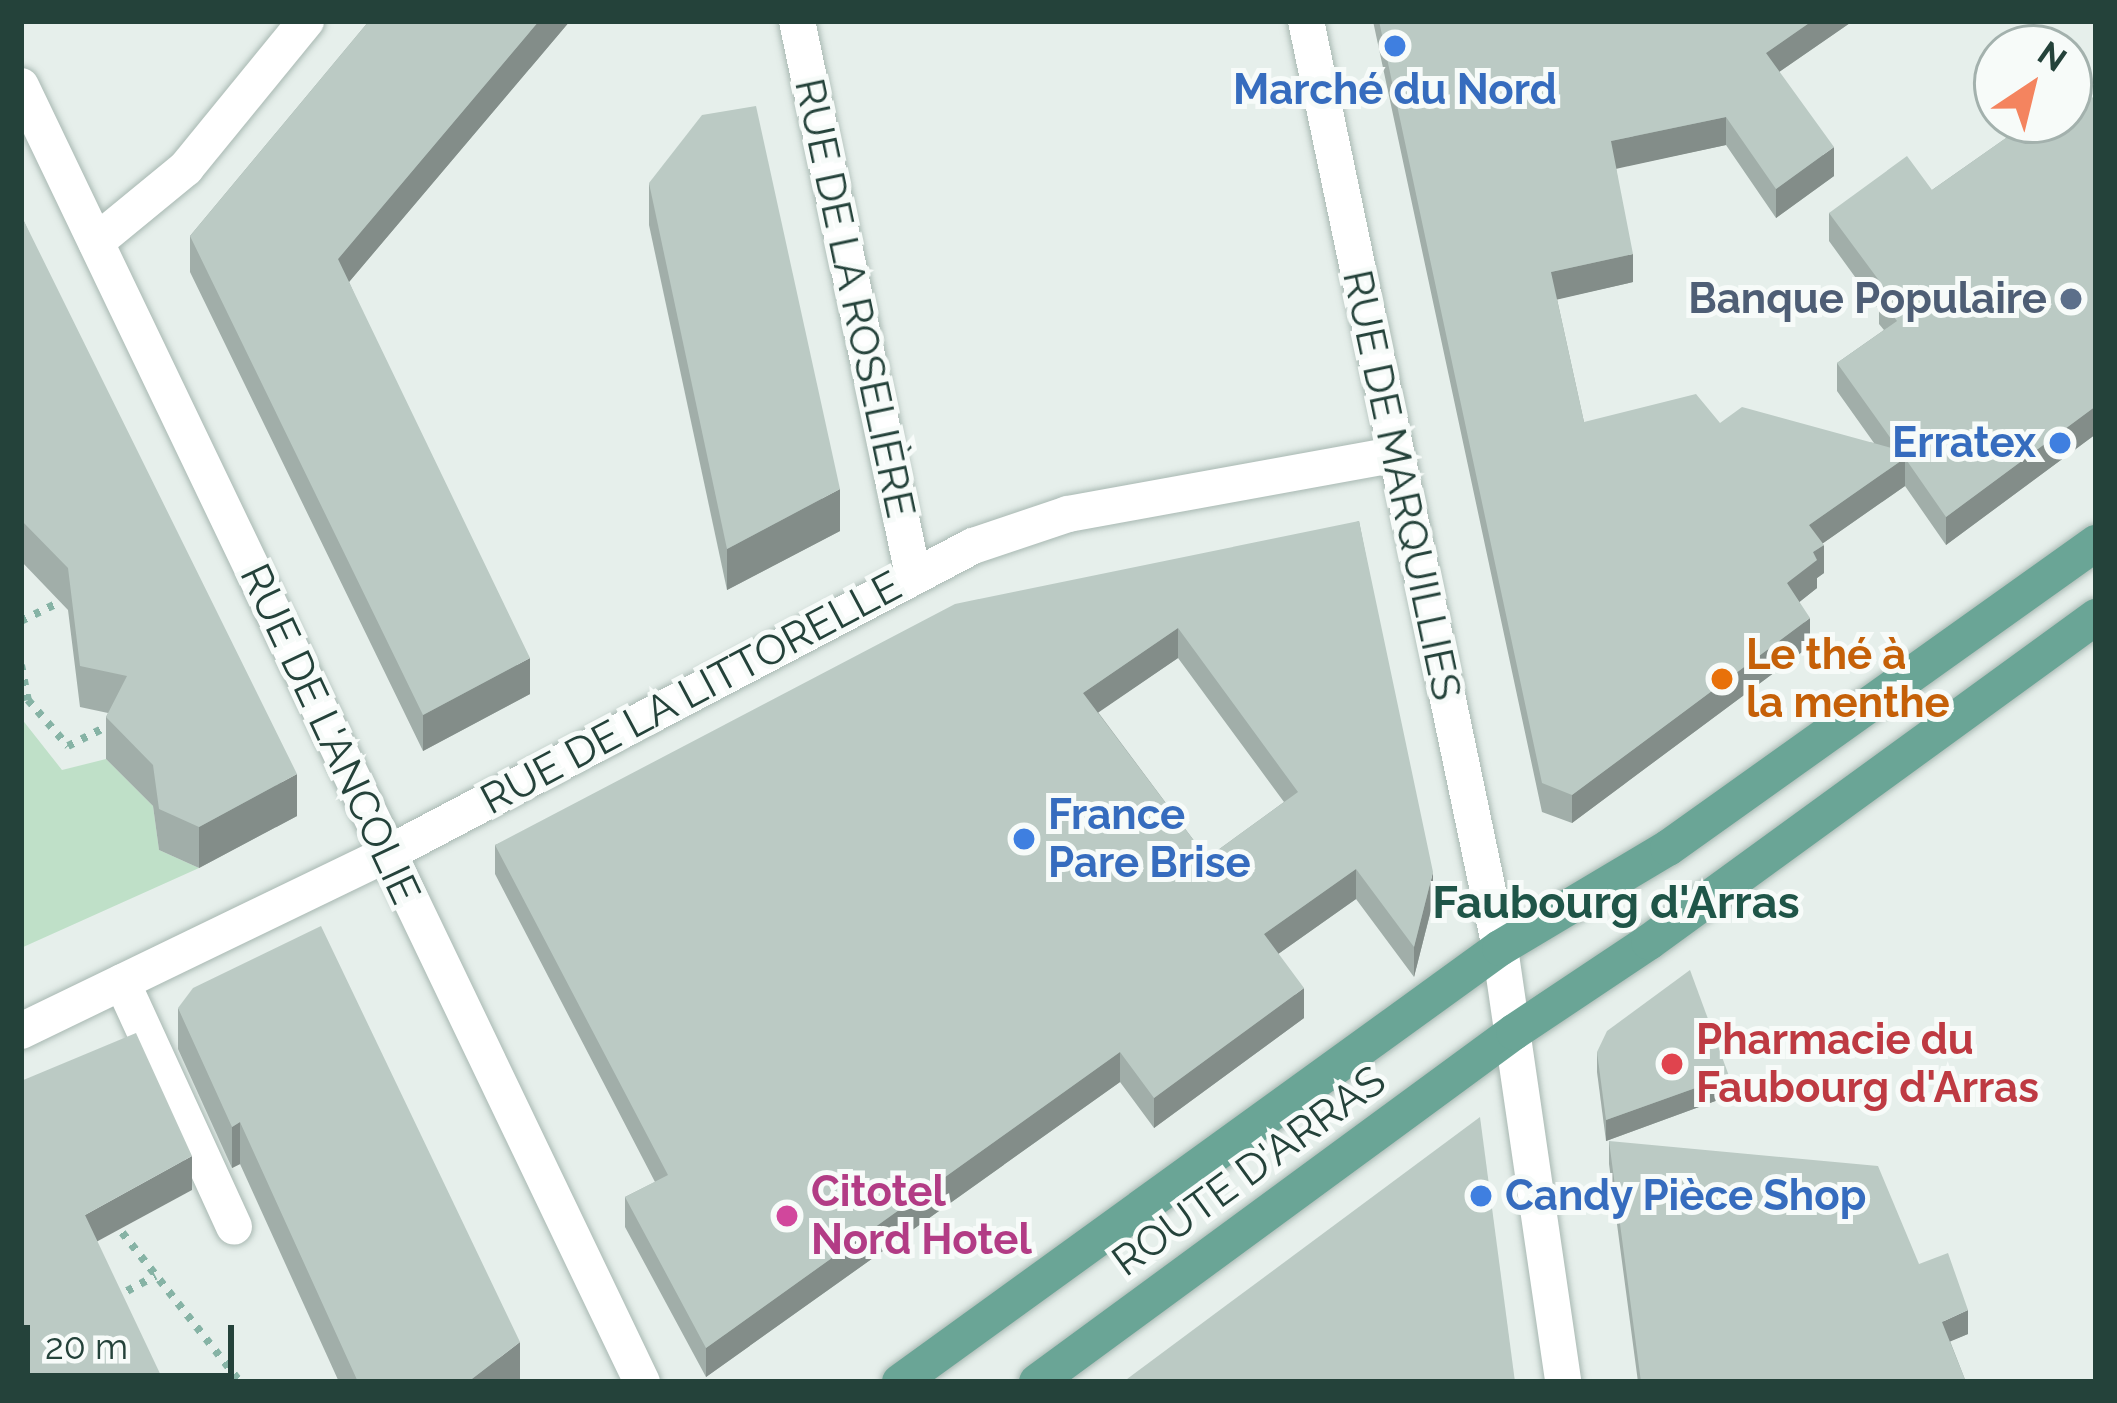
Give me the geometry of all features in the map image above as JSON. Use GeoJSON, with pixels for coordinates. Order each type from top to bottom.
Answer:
{"type":"FeatureCollection","features":[{"type":"Feature","properties":{"kind":"main road"},"geometry":{"type":"LineString","coordinates":[[900,1382],[1668,848],[2096,543]]}},
{"type":"Feature","properties":{"kind":"main road","name":"ROUTE D'ARRAS"},"geometry":{"type":"LineString","coordinates":[[1037,1382],[1514,1032],[1649,942],[2096,617]]}},
{"type":"Feature","properties":{"kind":"street"},"geometry":{"type":"LineString","coordinates":[[96,242],[186,168],[306,21]]}},
{"type":"Feature","properties":{"kind":"street","name":"RUE DE LA ROSELIÈRE"},"geometry":{"type":"LineString","coordinates":[[797,21],[913,575]]}},
{"type":"Feature","properties":{"kind":"street","name":"RUE DE MARQUILLIES"},"geometry":{"type":"LineString","coordinates":[[1306,21],[1503,961],[1564,1382]]}},
{"type":"Feature","properties":{"kind":"street","name":"RUE DE L'ANCOLIE"},"geometry":{"type":"LineString","coordinates":[[21,86],[642,1382]]}},
{"type":"Feature","properties":{"kind":"street","name":"RUE DE LA LITTORELLE"},"geometry":{"type":"LineString","coordinates":[[21,1031],[387,854],[973,546],[1068,514],[1394,454]]}},
{"type":"Feature","properties":{"kind":"street"},"geometry":{"type":"LineString","coordinates":[[122,982],[234,1228]]}},
{"type":"Feature","properties":{"kind":"path"},"geometry":{"type":"LineString","coordinates":[[21,621],[83,591]]}},
{"type":"Feature","properties":{"kind":"path"},"geometry":{"type":"LineString","coordinates":[[21,665],[28,700],[68,746],[123,718]]}},
{"type":"Feature","properties":{"kind":"path"},"geometry":{"type":"LineString","coordinates":[[109,1214],[240,1382]]}},
{"type":"Feature","properties":{"kind":"path"},"geometry":{"type":"LineString","coordinates":[[96,1308],[155,1276]]}},
{"type":"Feature","properties":{"kind":"green space"},"geometry":{"type":"Polygon","coordinates":[[[21,718],[62,770],[106,759],[153,806],[159,850],[199,868],[21,948],[21,718]]]}},
{"type":"Feature","properties":{"kind":"building"},"geometry":{"type":"Polygon","coordinates":[[[369,21],[539,21],[338,259],[530,658],[423,715],[190,236],[369,21]]]}},
{"type":"Feature","properties":{"kind":"building"},"geometry":{"type":"Polygon","coordinates":[[[1379,21],[1812,21],[1766,53],[1834,147],[1776,189],[1726,117],[1611,141],[1633,254],[1551,272],[1584,422],[1696,394],[1720,423],[1742,407],[1899,450],[1837,363],[1897,321],[1879,296],[1886,290],[1829,213],[1907,156],[1932,190],[1997,144],[2093,144],[2093,98],[2096,406],[1946,517],[1905,458],[1809,525],[1824,545],[1813,552],[1817,560],[1787,583],[1810,618],[1572,795],[1542,783],[1379,21]]]}},
{"type":"Feature","properties":{"kind":"building"},"geometry":{"type":"Polygon","coordinates":[[[756,106],[840,489],[727,549],[649,183],[702,115],[756,106]]]}},
{"type":"Feature","properties":{"kind":"building"},"geometry":{"type":"Polygon","coordinates":[[[21,215],[297,774],[199,827],[159,809],[153,765],[106,717],[127,676],[80,666],[68,568],[21,520],[21,215]]]}},
{"type":"Feature","properties":{"kind":"building"},"geometry":{"type":"Polygon","coordinates":[[[1359,521],[1433,872],[1414,947],[1356,869],[1264,934],[1304,988],[1154,1098],[1120,1052],[706,1348],[625,1197],[668,1175],[495,845],[955,604],[1359,521]],[[1178,628],[1083,693],[1207,858],[1298,792],[1178,628]]]}},
{"type":"Feature","properties":{"kind":"building"},"geometry":{"type":"Polygon","coordinates":[[[321,926],[520,1342],[468,1382],[358,1382],[240,1122],[232,1127],[178,1008],[193,988],[321,926]]]}},
{"type":"Feature","properties":{"kind":"building"},"geometry":{"type":"Polygon","coordinates":[[[1690,970],[1729,1076],[1606,1120],[1597,1052],[1607,1031],[1690,970]]]}},
{"type":"Feature","properties":{"kind":"building"},"geometry":{"type":"Polygon","coordinates":[[[136,1033],[192,1156],[85,1215],[164,1382],[21,1382],[21,1081],[136,1033]]]}},
{"type":"Feature","properties":{"kind":"building"},"geometry":{"type":"Polygon","coordinates":[[[1480,1117],[1515,1382],[1123,1382],[1480,1117]]]}},
{"type":"Feature","properties":{"kind":"building"},"geometry":{"type":"Polygon","coordinates":[[[1609,1141],[1878,1166],[1919,1264],[1948,1253],[1968,1310],[1942,1322],[1966,1382],[1641,1382],[1609,1141]]]}},
{"type":"Feature","properties":{"kind":"place","name":"Marché du Nord"},"geometry":{"type":"Point","coordinates":[1395,46]}},
{"type":"Feature","properties":{"kind":"place","name":"Banque Populaire"},"geometry":{"type":"Point","coordinates":[2071,299]}},
{"type":"Feature","properties":{"kind":"place","name":"Erratex"},"geometry":{"type":"Point","coordinates":[2060,443]}},
{"type":"Feature","properties":{"kind":"place","name":"Le thé à la menthe"},"geometry":{"type":"Point","coordinates":[1722,679]}},
{"type":"Feature","properties":{"kind":"place","name":"France Pare Brise"},"geometry":{"type":"Point","coordinates":[1024,839]}},
{"type":"Feature","properties":{"kind":"place","name":"Pharmacie du Faubourg d'Arras"},"geometry":{"type":"Point","coordinates":[1672,1064]}},
{"type":"Feature","properties":{"kind":"place","name":"Candy Pièce Shop"},"geometry":{"type":"Point","coordinates":[1481,1196]}},
{"type":"Feature","properties":{"kind":"place","name":"Citotel Nord Hotel"},"geometry":{"type":"Point","coordinates":[787,1216]}},
{"type":"Feature","properties":{"kind":"district","name":"Faubourg d'Arras"},"geometry":{"type":"Point","coordinates":[1616,903]}}]}
